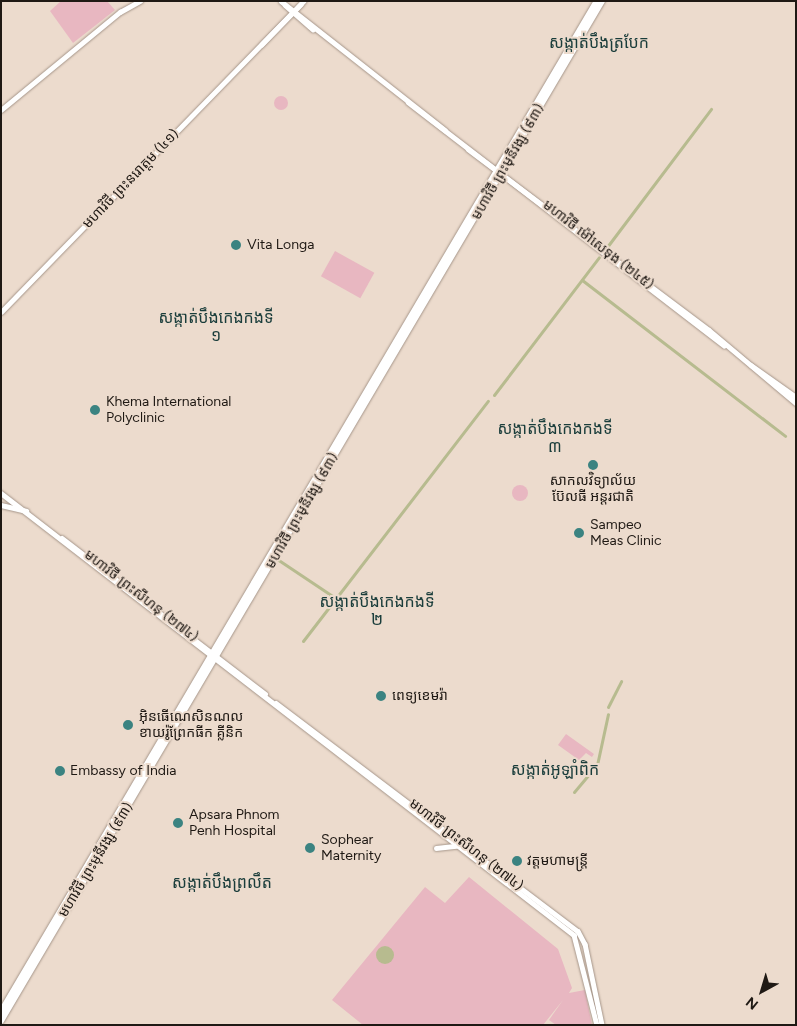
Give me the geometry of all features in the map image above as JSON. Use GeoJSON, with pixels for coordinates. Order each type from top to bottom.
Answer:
{"type":"FeatureCollection","features":[{"type":"Feature","properties":{"kind":"highway","name":"មហាវិថី ព្រះមុនីវង្ស (៩៣)"},"geometry":{"type":"LineString","coordinates":[[1,1021],[535,111],[596,1]]}},
{"type":"Feature","properties":{"kind":"highway","name":"មហាវិថី ព្រះមុនីវង្ស (៩៣)"},"geometry":{"type":"LineString","coordinates":[[543,97],[602,1]]}},
{"type":"Feature","properties":{"kind":"highway","name":"មហាវិថី ព្រះមុនីវង្ស (៩៣)"},"geometry":{"type":"LineString","coordinates":[[1,1012],[214,656]]}},
{"type":"Feature","properties":{"kind":"main road"},"geometry":{"type":"LineString","coordinates":[[1,110],[120,12],[140,1]]}},
{"type":"Feature","properties":{"kind":"main road","name":"មហាវិថី ម៉ៅសេទុង (២៤៥)"},"geometry":{"type":"LineString","coordinates":[[283,3],[446,132],[725,346],[796,397]]}},
{"type":"Feature","properties":{"kind":"main road","name":"មហាវិថី ព្រះនរោត្តម (៤១)"},"geometry":{"type":"LineString","coordinates":[[1,312],[302,3]]}},
{"type":"Feature","properties":{"kind":"main road","name":"មហាវិថី ម៉ៅសេទុង (២៤៥)"},"geometry":{"type":"LineString","coordinates":[[750,364],[796,403]]}},
{"type":"Feature","properties":{"kind":"main road","name":"មហាវិថី ព្រះសីហនុ (២៧៤)"},"geometry":{"type":"LineString","coordinates":[[1,492],[575,936],[596,1025]]}},
{"type":"Feature","properties":{"kind":"main road","name":"មហាវិថី ព្រះសីហនុ (២៧៤)"},"geometry":{"type":"LineString","coordinates":[[1,505],[8,504],[27,512]]}},
{"type":"Feature","properties":{"kind":"main road","name":"មហាវិថី ព្រះសីហនុ (២៧៤)"},"geometry":{"type":"LineString","coordinates":[[275,703],[578,931],[586,944],[602,1025]]}},
{"type":"Feature","properties":{"kind":"main road"},"geometry":{"type":"LineString","coordinates":[[436,848],[460,848]]}},
{"type":"Feature","properties":{"kind":"shaded area"},"geometry":{"type":"Polygon","coordinates":[[[61,1],[107,1],[115,10],[73,43],[50,11],[61,1]]]}},
{"type":"Feature","properties":{"kind":"shaded area"},"geometry":{"type":"Polygon","coordinates":[[[278,96],[284,96],[288,103],[284,110],[278,110],[274,106],[274,100],[278,96]]]}},
{"type":"Feature","properties":{"kind":"shaded area"},"geometry":{"type":"Polygon","coordinates":[[[335,251],[374,273],[360,298],[321,276],[335,251]]]}},
{"type":"Feature","properties":{"kind":"shaded area"},"geometry":{"type":"Polygon","coordinates":[[[520,485],[528,493],[520,501],[512,493],[520,485]]]}},
{"type":"Feature","properties":{"kind":"shaded area"},"geometry":{"type":"Polygon","coordinates":[[[566,734],[594,754],[592,757],[586,753],[579,760],[558,745],[566,734]]]}},
{"type":"Feature","properties":{"kind":"shaded area"},"geometry":{"type":"Polygon","coordinates":[[[469,877],[558,949],[572,988],[569,993],[585,990],[592,1025],[556,1025],[549,1020],[563,1000],[543,1025],[363,1025],[332,1000],[425,887],[445,903],[469,877]]]}},
{"type":"Feature","properties":{"kind":"shaded area"},"geometry":{"type":"Polygon","coordinates":[[[385,946],[391,949],[394,955],[391,961],[385,964],[379,961],[376,955],[379,949],[385,946]]]}},
{"type":"Feature","properties":{"kind":"waterway"},"geometry":{"type":"LineString","coordinates":[[607,247],[711,109]]}},
{"type":"Feature","properties":{"kind":"waterway"},"geometry":{"type":"LineString","coordinates":[[494,395],[599,257]]}},
{"type":"Feature","properties":{"kind":"waterway"},"geometry":{"type":"LineString","coordinates":[[582,280],[785,436]]}},
{"type":"Feature","properties":{"kind":"waterway"},"geometry":{"type":"LineString","coordinates":[[303,641],[488,401]]}},
{"type":"Feature","properties":{"kind":"waterway"},"geometry":{"type":"LineString","coordinates":[[277,559],[337,599]]}},
{"type":"Feature","properties":{"kind":"waterway"},"geometry":{"type":"LineString","coordinates":[[608,707],[621,681]]}},
{"type":"Feature","properties":{"kind":"waterway"},"geometry":{"type":"LineString","coordinates":[[574,792],[597,765],[608,714]]}},
{"type":"Feature","properties":{"kind":"place","name":"Vita Longa"},"geometry":{"type":"Point","coordinates":[236,245]}},
{"type":"Feature","properties":{"kind":"place","name":"Khema International Polyclinic"},"geometry":{"type":"Point","coordinates":[95,410]}},
{"type":"Feature","properties":{"kind":"place","name":"សាកលវិទ្យាល័យ ប៊ែលធី អន្តរជាតិ"},"geometry":{"type":"Point","coordinates":[593,465]}},
{"type":"Feature","properties":{"kind":"place","name":"Sampeo Meas Clinic"},"geometry":{"type":"Point","coordinates":[579,533]}},
{"type":"Feature","properties":{"kind":"place","name":"ពេទ្យខេមរ៉ា"},"geometry":{"type":"Point","coordinates":[381,696]}},
{"type":"Feature","properties":{"kind":"place","name":"អ៊ិនធើណេសិនណល ខាយរ៉ូព្រែកធីក គ្លីនិក"},"geometry":{"type":"Point","coordinates":[128,725]}},
{"type":"Feature","properties":{"kind":"place","name":"Embassy of India"},"geometry":{"type":"Point","coordinates":[60,771]}},
{"type":"Feature","properties":{"kind":"place","name":"Apsara Phnom Penh Hospital"},"geometry":{"type":"Point","coordinates":[178,823]}},
{"type":"Feature","properties":{"kind":"place","name":"Sophear Maternity"},"geometry":{"type":"Point","coordinates":[310,848]}},
{"type":"Feature","properties":{"kind":"place","name":"វត្តមហាមន្រ្តី"},"geometry":{"type":"Point","coordinates":[517,861]}},
{"type":"Feature","properties":{"kind":"district","name":"សង្កាត់បឹងត្របែក"},"geometry":{"type":"Point","coordinates":[599,43]}},
{"type":"Feature","properties":{"kind":"district","name":"សង្កាត់បឹងកេងកងទី ១"},"geometry":{"type":"Point","coordinates":[216,327]}},
{"type":"Feature","properties":{"kind":"district","name":"សង្កាត់បឹងកេងកងទី ៣"},"geometry":{"type":"Point","coordinates":[555,438]}},
{"type":"Feature","properties":{"kind":"district","name":"សង្កាត់បឹងកេងកងទី ២"},"geometry":{"type":"Point","coordinates":[377,611]}},
{"type":"Feature","properties":{"kind":"district","name":"សង្កាត់អូឡាំពិក"},"geometry":{"type":"Point","coordinates":[555,770]}},
{"type":"Feature","properties":{"kind":"district","name":"សង្កាត់បឹងព្រលឹត"},"geometry":{"type":"Point","coordinates":[222,883]}}]}
